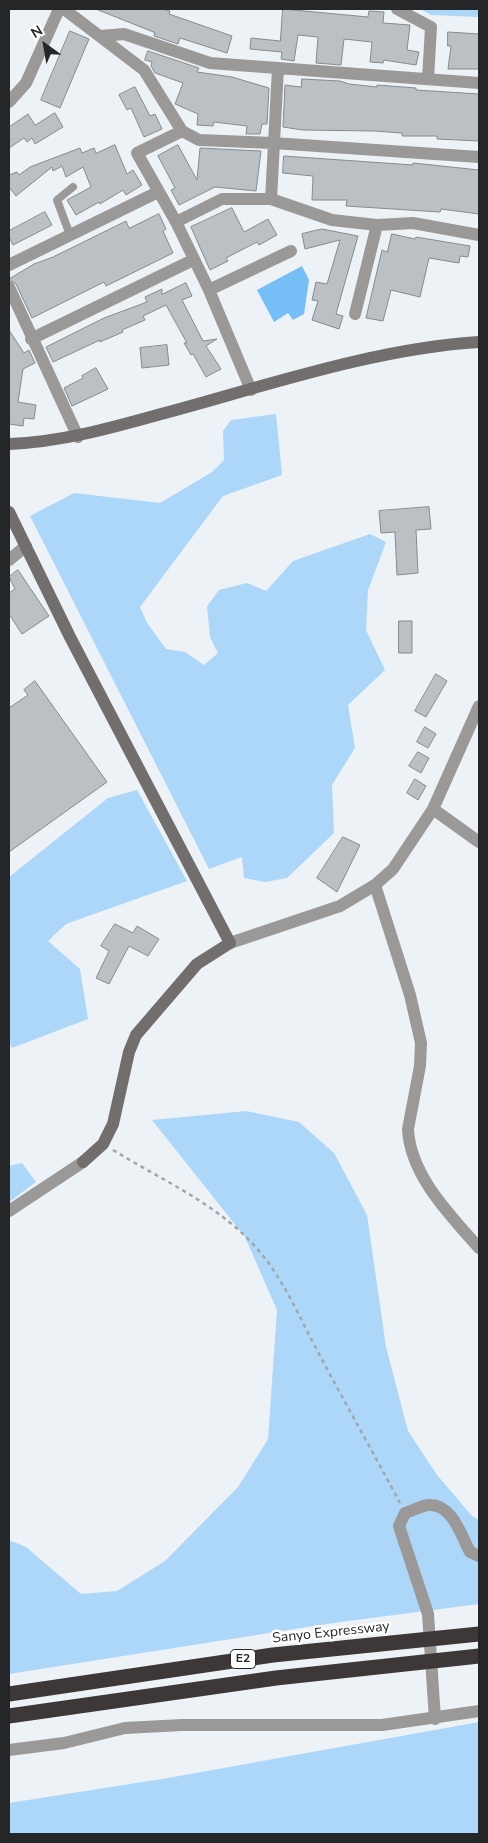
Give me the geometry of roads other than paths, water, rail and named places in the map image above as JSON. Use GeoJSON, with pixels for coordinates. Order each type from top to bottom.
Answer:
{"type":"FeatureCollection","features":[{"type":"Feature","properties":{"kind":"highway","name":"Sanyo Expressway"},"geometry":{"type":"LineString","coordinates":[[9,1694],[273,1655],[479,1634]]}},
{"type":"Feature","properties":{"kind":"highway","name":"E2"},"geometry":{"type":"LineString","coordinates":[[9,1716],[276,1678],[479,1656]]}},
{"type":"Feature","properties":{"kind":"street"},"geometry":{"type":"LineString","coordinates":[[9,102],[26,83],[59,9]]}},
{"type":"Feature","properties":{"kind":"street"},"geometry":{"type":"LineString","coordinates":[[64,9],[144,70],[182,132],[199,140],[479,157]]}},
{"type":"Feature","properties":{"kind":"street"},"geometry":{"type":"LineString","coordinates":[[397,9],[431,27],[428,79]]}},
{"type":"Feature","properties":{"kind":"street"},"geometry":{"type":"LineString","coordinates":[[100,36],[124,34],[210,63],[479,84]]}},
{"type":"Feature","properties":{"kind":"street"},"geometry":{"type":"LineString","coordinates":[[271,200],[278,68]]}},
{"type":"Feature","properties":{"kind":"street"},"geometry":{"type":"LineString","coordinates":[[182,132],[137,153],[176,222],[209,290],[251,390]]}},
{"type":"Feature","properties":{"kind":"street"},"geometry":{"type":"LineString","coordinates":[[9,265],[158,192]]}},
{"type":"Feature","properties":{"kind":"street"},"geometry":{"type":"LineString","coordinates":[[176,222],[222,199],[271,200],[332,220],[377,225],[412,223],[479,235]]}},
{"type":"Feature","properties":{"kind":"street"},"geometry":{"type":"LineString","coordinates":[[355,314],[377,225]]}},
{"type":"Feature","properties":{"kind":"street"},"geometry":{"type":"LineString","coordinates":[[209,290],[290,251]]}},
{"type":"Feature","properties":{"kind":"street"},"geometry":{"type":"LineString","coordinates":[[31,339],[193,260]]}},
{"type":"Feature","properties":{"kind":"street"},"geometry":{"type":"LineString","coordinates":[[9,287],[31,339],[78,437]]}},
{"type":"Feature","properties":{"kind":"street"},"geometry":{"type":"LineString","coordinates":[[9,444],[78,437],[341,366],[426,347],[479,339]]}},
{"type":"Feature","properties":{"kind":"street"},"geometry":{"type":"LineString","coordinates":[[9,512],[230,943]]}},
{"type":"Feature","properties":{"kind":"street"},"geometry":{"type":"LineString","coordinates":[[9,560],[26,546]]}},
{"type":"Feature","properties":{"kind":"street"},"geometry":{"type":"LineString","coordinates":[[9,1211],[83,1162],[103,1144],[113,1124],[129,1052],[136,1035],[198,964],[230,943],[340,906],[375,885],[393,869],[434,809],[479,706]]}},
{"type":"Feature","properties":{"kind":"street"},"geometry":{"type":"LineString","coordinates":[[434,809],[479,842]]}},
{"type":"Feature","properties":{"kind":"street"},"geometry":{"type":"LineString","coordinates":[[375,885],[410,995],[422,1043],[420,1066],[408,1129],[409,1140],[421,1171],[444,1208],[479,1248]]}},
{"type":"Feature","properties":{"kind":"street"},"geometry":{"type":"LineString","coordinates":[[434,1713],[428,1614],[399,1526],[406,1513],[428,1505],[440,1507],[450,1514],[470,1552],[479,1556]]}},
{"type":"Feature","properties":{"kind":"street"},"geometry":{"type":"LineString","coordinates":[[9,1750],[64,1743],[125,1728],[182,1725],[382,1724],[434,1713],[479,1711]]}},
{"type":"Feature","properties":{"kind":"lane"},"geometry":{"type":"LineString","coordinates":[[70,235],[57,200],[73,187]]}}]}
